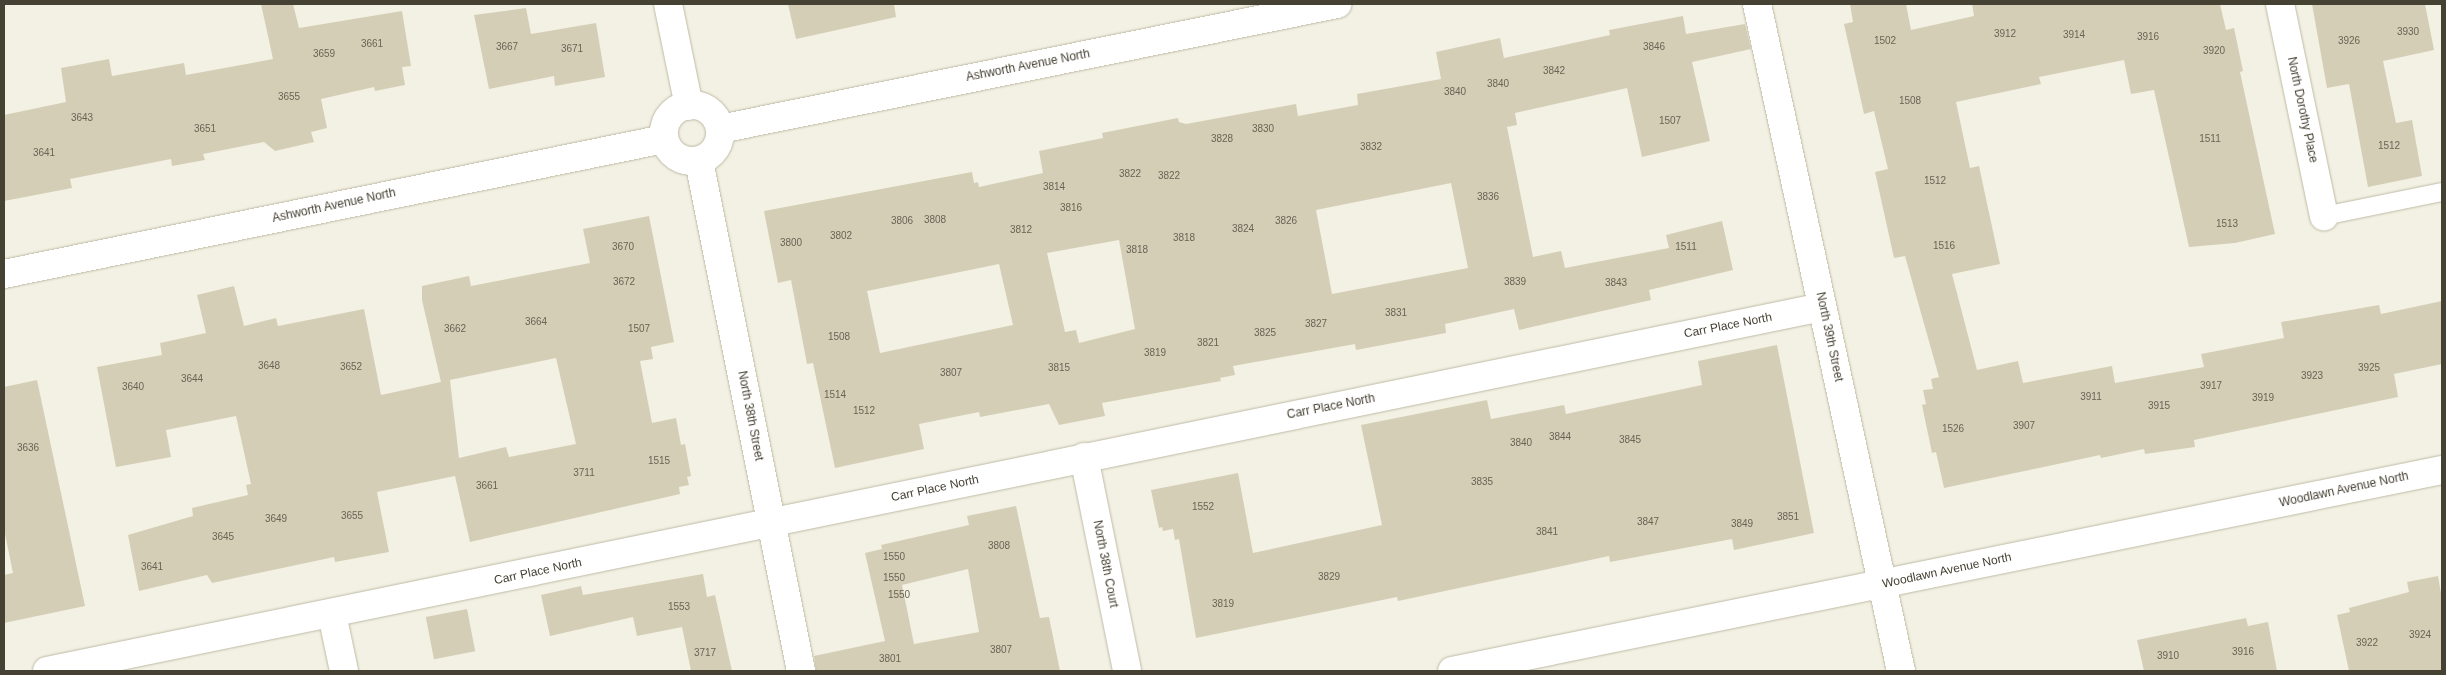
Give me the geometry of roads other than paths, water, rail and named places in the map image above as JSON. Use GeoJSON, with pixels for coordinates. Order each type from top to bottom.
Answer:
{"type":"FeatureCollection","features":[{"type":"Feature","properties":{"kind":"street"},"geometry":{"type":"LineString","coordinates":[[668,4],[689,106]]}},
{"type":"Feature","properties":{"kind":"street","name":"Ashworth Avenue North"},"geometry":{"type":"LineString","coordinates":[[720,129],[1337,4]]}},
{"type":"Feature","properties":{"kind":"street","name":"North 39th Street"},"geometry":{"type":"LineString","coordinates":[[1757,4],[1901,671]]}},
{"type":"Feature","properties":{"kind":"street","name":"North Dorothy Place"},"geometry":{"type":"LineString","coordinates":[[2280,4],[2324,216]]}},
{"type":"Feature","properties":{"kind":"street"},"geometry":{"type":"LineString","coordinates":[[689,106],[705,108],[712,113],[720,129],[717,147],[699,161],[678,159],[664,138],[664,125],[669,116],[676,109],[689,106]]}},
{"type":"Feature","properties":{"kind":"street","name":"Ashworth Avenue North"},"geometry":{"type":"LineString","coordinates":[[4,274],[664,138]]}},
{"type":"Feature","properties":{"kind":"street","name":"North 38th Street"},"geometry":{"type":"LineString","coordinates":[[699,161],[801,671]]}},
{"type":"Feature","properties":{"kind":"street","name":"Carr Place North"},"geometry":{"type":"LineString","coordinates":[[48,671],[1822,307]]}},
{"type":"Feature","properties":{"kind":"street","name":"North 38th Court"},"geometry":{"type":"LineString","coordinates":[[1084,457],[1127,671]]}},
{"type":"Feature","properties":{"kind":"street","name":"Woodlawn Avenue North"},"geometry":{"type":"LineString","coordinates":[[1452,671],[2442,470]]}},
{"type":"Feature","properties":{"kind":"street"},"geometry":{"type":"LineString","coordinates":[[332,614],[344,671]]}},
{"type":"Feature","properties":{"kind":"lane"},"geometry":{"type":"LineString","coordinates":[[2324,216],[2442,192]]}}]}
